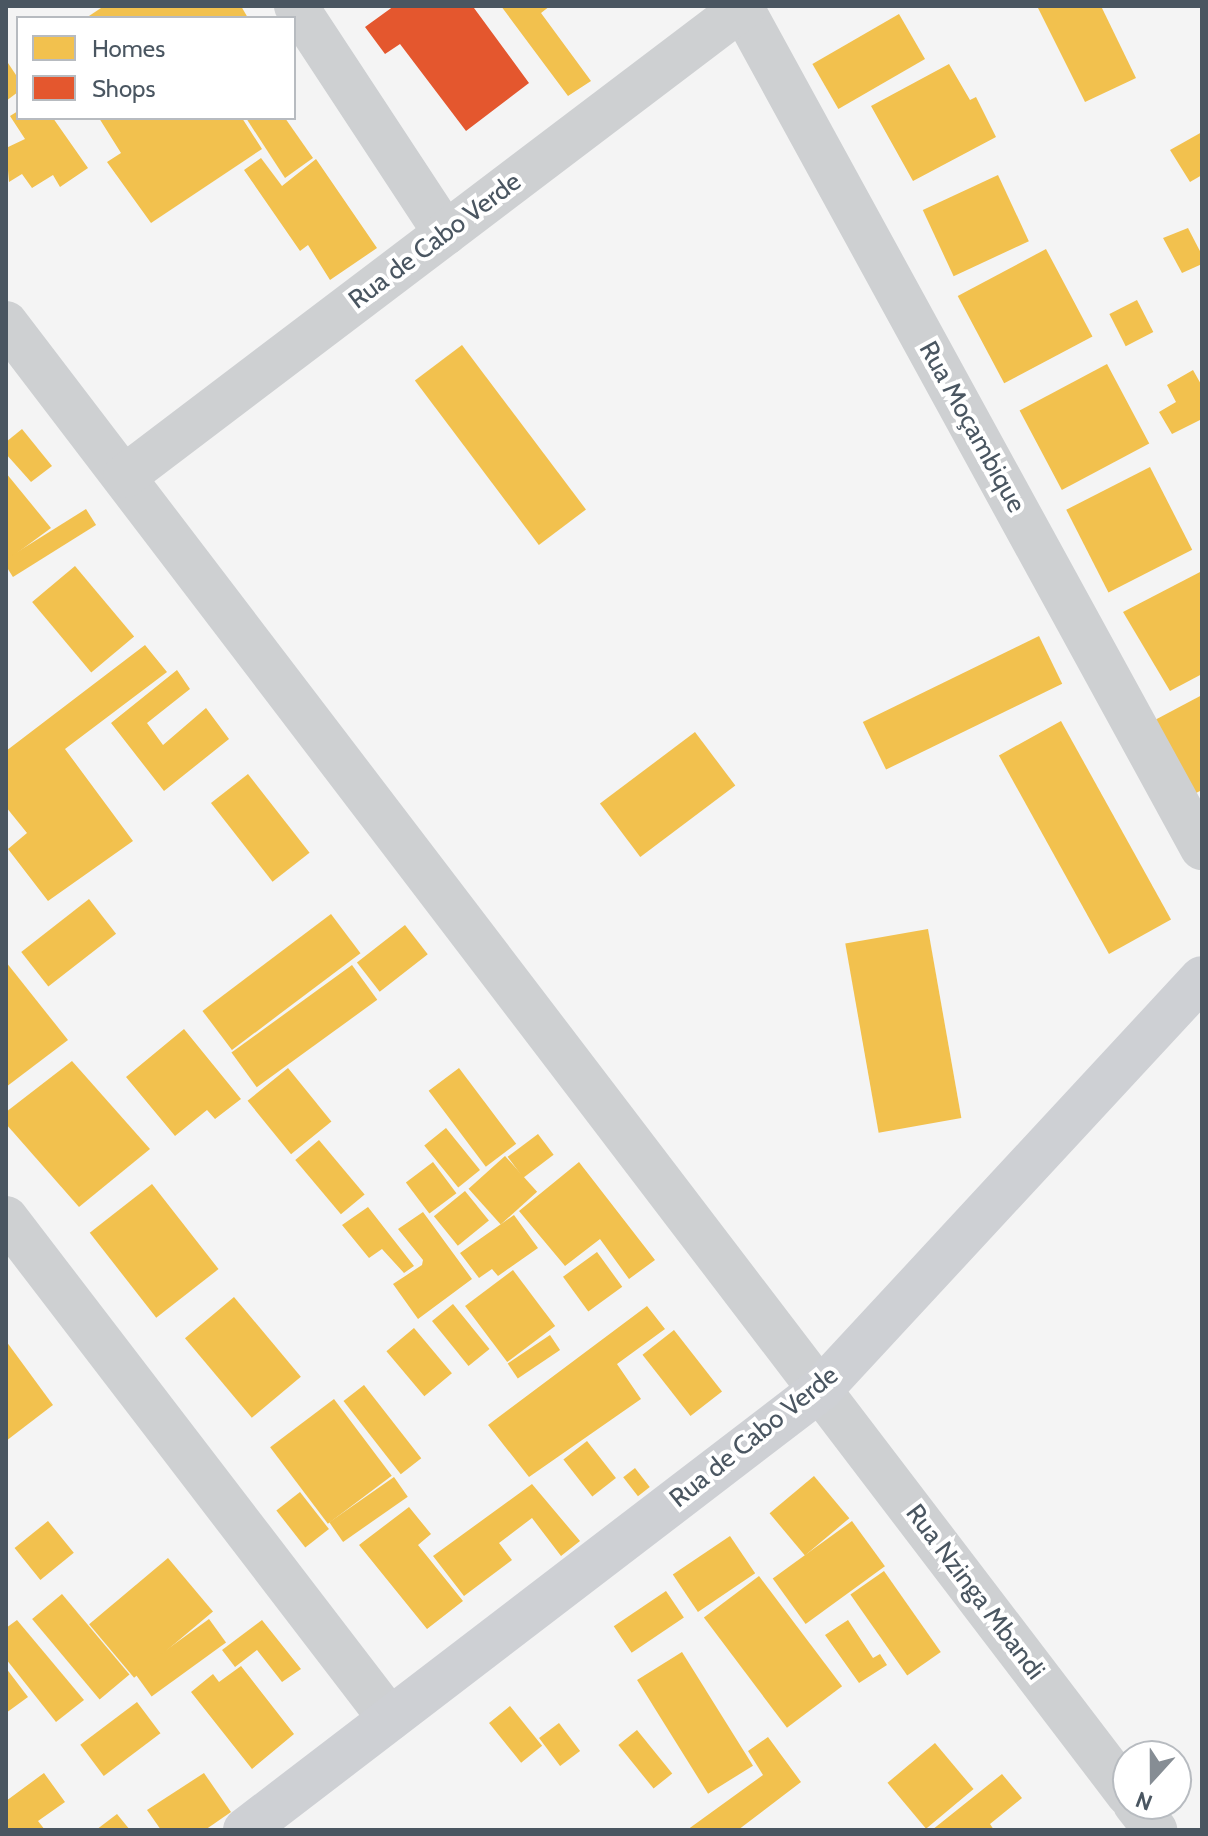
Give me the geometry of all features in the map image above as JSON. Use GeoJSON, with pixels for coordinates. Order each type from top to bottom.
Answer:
{"type":"FeatureCollection","features":[{"type":"Feature","properties":{"kind":"main road","name":"Rua de Cabo Verde"},"geometry":{"type":"LineString","coordinates":[[245,1830],[821,1389],[1202,978]]}},
{"type":"Feature","properties":{"kind":"street"},"geometry":{"type":"LineString","coordinates":[[296,6],[445,233]]}},
{"type":"Feature","properties":{"kind":"street","name":"Rua de Cabo Verde"},"geometry":{"type":"LineString","coordinates":[[125,476],[743,7]]}},
{"type":"Feature","properties":{"kind":"street","name":"Rua Moçambique"},"geometry":{"type":"LineString","coordinates":[[743,7],[1202,848]]}},
{"type":"Feature","properties":{"kind":"street","name":"Rua Nzinga Mbandi"},"geometry":{"type":"LineString","coordinates":[[6,323],[1112,1773]]}},
{"type":"Feature","properties":{"kind":"street"},"geometry":{"type":"LineString","coordinates":[[6,1218],[390,1719]]}},
{"type":"Feature","properties":{"kind":"building: Homes"},"geometry":{"type":"Polygon","coordinates":[[[104,6],[241,6],[247,16],[89,16],[104,6]]]}},
{"type":"Feature","properties":{"kind":"building: Homes"},"geometry":{"type":"Polygon","coordinates":[[[501,6],[550,6],[541,13],[591,81],[568,96],[501,6]]]}},
{"type":"Feature","properties":{"kind":"building: Homes"},"geometry":{"type":"Polygon","coordinates":[[[1037,6],[1101,6],[1136,78],[1085,102],[1037,6]]]}},
{"type":"Feature","properties":{"kind":"building: Homes"},"geometry":{"type":"Polygon","coordinates":[[[899,14],[925,59],[838,109],[812,64],[899,14]]]}},
{"type":"Feature","properties":{"kind":"building: Homes"},"geometry":{"type":"Polygon","coordinates":[[[6,60],[16,75],[16,94],[6,101],[6,60]]]}},
{"type":"Feature","properties":{"kind":"building: Homes"},"geometry":{"type":"Polygon","coordinates":[[[949,64],[970,100],[976,97],[996,137],[913,181],[871,106],[949,64]]]}},
{"type":"Feature","properties":{"kind":"building: Homes"},"geometry":{"type":"Polygon","coordinates":[[[16,112],[16,120],[54,120],[88,168],[60,187],[53,175],[32,188],[22,174],[9,182],[6,148],[25,139],[10,116],[16,112]]]}},
{"type":"Feature","properties":{"kind":"building: Homes"},"geometry":{"type":"Polygon","coordinates":[[[100,120],[243,120],[262,149],[151,223],[107,162],[121,153],[100,120]]]}},
{"type":"Feature","properties":{"kind":"building: Homes"},"geometry":{"type":"Polygon","coordinates":[[[247,120],[286,120],[313,158],[285,178],[247,120]]]}},
{"type":"Feature","properties":{"kind":"building: Homes"},"geometry":{"type":"Polygon","coordinates":[[[1202,132],[1202,175],[1190,182],[1170,150],[1202,132]]]}},
{"type":"Feature","properties":{"kind":"building: Homes"},"geometry":{"type":"Polygon","coordinates":[[[261,158],[282,186],[316,159],[377,248],[330,280],[308,245],[300,251],[244,170],[261,158]]]}},
{"type":"Feature","properties":{"kind":"building: Homes"},"geometry":{"type":"Polygon","coordinates":[[[998,175],[1029,241],[954,276],[923,210],[998,175]]]}},
{"type":"Feature","properties":{"kind":"building: Homes"},"geometry":{"type":"Polygon","coordinates":[[[1188,228],[1202,255],[1202,264],[1182,273],[1163,238],[1188,228]]]}},
{"type":"Feature","properties":{"kind":"building: Homes"},"geometry":{"type":"Polygon","coordinates":[[[1046,249],[1092,336],[1004,383],[958,296],[1046,249]]]}},
{"type":"Feature","properties":{"kind":"building: Homes"},"geometry":{"type":"Polygon","coordinates":[[[1137,300],[1153,332],[1126,346],[1109,314],[1137,300]]]}},
{"type":"Feature","properties":{"kind":"building: Homes"},"geometry":{"type":"Polygon","coordinates":[[[462,345],[586,510],[539,545],[415,381],[462,345]]]}},
{"type":"Feature","properties":{"kind":"building: Homes"},"geometry":{"type":"Polygon","coordinates":[[[1107,364],[1149,443],[1062,490],[1020,410],[1107,364]]]}},
{"type":"Feature","properties":{"kind":"building: Homes"},"geometry":{"type":"Polygon","coordinates":[[[1193,370],[1202,386],[1202,419],[1172,434],[1159,412],[1176,402],[1167,385],[1193,370]]]}},
{"type":"Feature","properties":{"kind":"building: Homes"},"geometry":{"type":"Polygon","coordinates":[[[22,429],[52,466],[31,482],[6,454],[6,442],[22,429]]]}},
{"type":"Feature","properties":{"kind":"building: Homes"},"geometry":{"type":"Polygon","coordinates":[[[1150,467],[1192,550],[1108,593],[1066,510],[1150,467]]]}},
{"type":"Feature","properties":{"kind":"building: Homes"},"geometry":{"type":"Polygon","coordinates":[[[6,473],[51,528],[6,561],[6,473]]]}},
{"type":"Feature","properties":{"kind":"building: Homes"},"geometry":{"type":"Polygon","coordinates":[[[86,509],[96,525],[13,577],[6,566],[6,559],[86,509]]]}},
{"type":"Feature","properties":{"kind":"building: Homes"},"geometry":{"type":"Polygon","coordinates":[[[75,566],[134,636],[91,672],[32,602],[75,566]]]}},
{"type":"Feature","properties":{"kind":"building: Homes"},"geometry":{"type":"Polygon","coordinates":[[[1202,571],[1202,674],[1170,691],[1123,612],[1202,571]]]}},
{"type":"Feature","properties":{"kind":"building: Homes"},"geometry":{"type":"Polygon","coordinates":[[[1039,636],[1062,684],[886,770],[863,722],[1039,636]]]}},
{"type":"Feature","properties":{"kind":"building: Homes"},"geometry":{"type":"Polygon","coordinates":[[[145,645],[167,672],[65,749],[133,841],[48,901],[8,849],[27,833],[6,807],[6,751],[145,645]]]}},
{"type":"Feature","properties":{"kind":"building: Homes"},"geometry":{"type":"Polygon","coordinates":[[[177,670],[190,689],[147,723],[163,745],[206,708],[229,739],[164,791],[111,723],[177,670]]]}},
{"type":"Feature","properties":{"kind":"building: Homes"},"geometry":{"type":"Polygon","coordinates":[[[1202,695],[1202,790],[1194,794],[1153,721],[1202,695]]]}},
{"type":"Feature","properties":{"kind":"building: Homes"},"geometry":{"type":"Polygon","coordinates":[[[1061,721],[1171,920],[1109,954],[999,755],[1061,721]]]}},
{"type":"Feature","properties":{"kind":"building: Homes"},"geometry":{"type":"Polygon","coordinates":[[[695,732],[735,786],[640,857],[600,804],[695,732]]]}},
{"type":"Feature","properties":{"kind":"building: Homes"},"geometry":{"type":"Polygon","coordinates":[[[248,774],[310,853],[273,882],[211,803],[248,774]]]}},
{"type":"Feature","properties":{"kind":"building: Homes"},"geometry":{"type":"Polygon","coordinates":[[[89,899],[116,934],[48,987],[21,952],[89,899]]]}},
{"type":"Feature","properties":{"kind":"building: Homes"},"geometry":{"type":"Polygon","coordinates":[[[331,914],[360,953],[232,1050],[202,1011],[331,914]]]}},
{"type":"Feature","properties":{"kind":"building: Homes"},"geometry":{"type":"Polygon","coordinates":[[[405,925],[428,954],[380,992],[357,963],[405,925]]]}},
{"type":"Feature","properties":{"kind":"building: Homes"},"geometry":{"type":"Polygon","coordinates":[[[928,929],[961,1118],[879,1133],[845,944],[928,929]]]}},
{"type":"Feature","properties":{"kind":"building: Homes"},"geometry":{"type":"Polygon","coordinates":[[[6,962],[68,1040],[6,1087],[6,962]]]}},
{"type":"Feature","properties":{"kind":"building: Homes"},"geometry":{"type":"Polygon","coordinates":[[[352,965],[377,1000],[257,1087],[231,1053],[352,965]]]}},
{"type":"Feature","properties":{"kind":"building: Homes"},"geometry":{"type":"Polygon","coordinates":[[[184,1029],[241,1099],[215,1119],[207,1110],[175,1136],[126,1077],[184,1029]]]}},
{"type":"Feature","properties":{"kind":"building: Homes"},"geometry":{"type":"Polygon","coordinates":[[[72,1061],[150,1149],[79,1207],[6,1124],[6,1112],[72,1061]]]}},
{"type":"Feature","properties":{"kind":"building: Homes"},"geometry":{"type":"Polygon","coordinates":[[[288,1068],[331,1122],[291,1154],[248,1101],[288,1068]]]}},
{"type":"Feature","properties":{"kind":"building: Homes"},"geometry":{"type":"Polygon","coordinates":[[[459,1068],[516,1144],[486,1167],[429,1091],[459,1068]]]}},
{"type":"Feature","properties":{"kind":"building: Homes"},"geometry":{"type":"Polygon","coordinates":[[[446,1128],[480,1170],[458,1188],[424,1146],[446,1128]]]}},
{"type":"Feature","properties":{"kind":"building: Homes"},"geometry":{"type":"Polygon","coordinates":[[[538,1134],[554,1155],[523,1178],[508,1157],[538,1134]]]}},
{"type":"Feature","properties":{"kind":"building: Homes"},"geometry":{"type":"Polygon","coordinates":[[[319,1140],[365,1194],[341,1214],[295,1160],[319,1140]]]}},
{"type":"Feature","properties":{"kind":"building: Homes"},"geometry":{"type":"Polygon","coordinates":[[[505,1156],[537,1192],[501,1224],[469,1189],[505,1156]]]}},
{"type":"Feature","properties":{"kind":"building: Homes"},"geometry":{"type":"Polygon","coordinates":[[[433,1162],[456,1193],[429,1214],[406,1182],[433,1162]]]}},
{"type":"Feature","properties":{"kind":"building: Homes"},"geometry":{"type":"Polygon","coordinates":[[[579,1162],[655,1260],[629,1279],[600,1239],[565,1266],[519,1211],[579,1162]]]}},
{"type":"Feature","properties":{"kind":"building: Homes"},"geometry":{"type":"Polygon","coordinates":[[[152,1184],[218,1269],[156,1318],[90,1233],[152,1184]]]}},
{"type":"Feature","properties":{"kind":"building: Homes"},"geometry":{"type":"Polygon","coordinates":[[[465,1191],[489,1221],[458,1246],[434,1216],[465,1191]]]}},
{"type":"Feature","properties":{"kind":"building: Homes"},"geometry":{"type":"Polygon","coordinates":[[[368,1207],[414,1266],[404,1273],[382,1249],[369,1258],[342,1225],[368,1207]]]}},
{"type":"Feature","properties":{"kind":"building: Homes"},"geometry":{"type":"Polygon","coordinates":[[[423,1212],[472,1279],[418,1319],[393,1284],[422,1265],[423,1260],[398,1229],[423,1212]]]}},
{"type":"Feature","properties":{"kind":"building: Homes"},"geometry":{"type":"Polygon","coordinates":[[[514,1215],[538,1248],[498,1276],[492,1269],[479,1278],[460,1253],[514,1215]]]}},
{"type":"Feature","properties":{"kind":"building: Homes"},"geometry":{"type":"Polygon","coordinates":[[[597,1252],[622,1287],[588,1311],[563,1277],[597,1252]]]}},
{"type":"Feature","properties":{"kind":"building: Homes"},"geometry":{"type":"Polygon","coordinates":[[[513,1270],[555,1326],[507,1362],[465,1306],[513,1270]]]}},
{"type":"Feature","properties":{"kind":"building: Homes"},"geometry":{"type":"Polygon","coordinates":[[[234,1297],[301,1377],[252,1418],[185,1338],[234,1297]]]}},
{"type":"Feature","properties":{"kind":"building: Homes"},"geometry":{"type":"Polygon","coordinates":[[[453,1304],[490,1349],[469,1366],[432,1321],[453,1304]]]}},
{"type":"Feature","properties":{"kind":"building: Homes"},"geometry":{"type":"Polygon","coordinates":[[[647,1306],[665,1329],[617,1364],[641,1399],[529,1477],[488,1425],[647,1306]]]}},
{"type":"Feature","properties":{"kind":"building: Homes"},"geometry":{"type":"Polygon","coordinates":[[[414,1328],[452,1373],[424,1396],[386,1351],[414,1328]]]}},
{"type":"Feature","properties":{"kind":"building: Homes"},"geometry":{"type":"Polygon","coordinates":[[[674,1330],[722,1391],[691,1416],[642,1355],[674,1330]]]}},
{"type":"Feature","properties":{"kind":"building: Homes"},"geometry":{"type":"Polygon","coordinates":[[[550,1335],[560,1350],[518,1378],[508,1364],[550,1335]]]}},
{"type":"Feature","properties":{"kind":"building: Homes"},"geometry":{"type":"Polygon","coordinates":[[[6,1341],[53,1405],[6,1441],[6,1341]]]}},
{"type":"Feature","properties":{"kind":"building: Homes"},"geometry":{"type":"Polygon","coordinates":[[[364,1385],[421,1458],[401,1474],[344,1401],[364,1385]]]}},
{"type":"Feature","properties":{"kind":"building: Homes"},"geometry":{"type":"Polygon","coordinates":[[[334,1399],[392,1476],[328,1524],[270,1447],[334,1399]]]}},
{"type":"Feature","properties":{"kind":"building: Homes"},"geometry":{"type":"Polygon","coordinates":[[[587,1441],[616,1478],[592,1497],[563,1459],[587,1441]]]}},
{"type":"Feature","properties":{"kind":"building: Homes"},"geometry":{"type":"Polygon","coordinates":[[[635,1468],[650,1487],[638,1496],[623,1477],[635,1468]]]}},
{"type":"Feature","properties":{"kind":"building: Homes"},"geometry":{"type":"Polygon","coordinates":[[[814,1476],[849,1518],[805,1555],[770,1513],[814,1476]]]}},
{"type":"Feature","properties":{"kind":"building: Homes"},"geometry":{"type":"Polygon","coordinates":[[[394,1477],[408,1497],[343,1542],[329,1522],[394,1477]]]}},
{"type":"Feature","properties":{"kind":"building: Homes"},"geometry":{"type":"Polygon","coordinates":[[[532,1484],[580,1541],[561,1556],[532,1518],[499,1543],[512,1560],[464,1596],[433,1556],[532,1484]]]}},
{"type":"Feature","properties":{"kind":"building: Homes"},"geometry":{"type":"Polygon","coordinates":[[[300,1492],[329,1529],[305,1548],[276,1510],[300,1492]]]}},
{"type":"Feature","properties":{"kind":"building: Homes"},"geometry":{"type":"Polygon","coordinates":[[[409,1507],[431,1534],[418,1545],[463,1601],[427,1629],[359,1545],[409,1507]]]}},
{"type":"Feature","properties":{"kind":"building: Homes"},"geometry":{"type":"Polygon","coordinates":[[[48,1521],[74,1553],[40,1580],[15,1548],[48,1521]]]}},
{"type":"Feature","properties":{"kind":"building: Homes"},"geometry":{"type":"Polygon","coordinates":[[[852,1521],[885,1566],[806,1624],[773,1579],[852,1521]]]}},
{"type":"Feature","properties":{"kind":"building: Homes"},"geometry":{"type":"Polygon","coordinates":[[[730,1536],[755,1573],[698,1612],[673,1575],[730,1536]]]}},
{"type":"Feature","properties":{"kind":"building: Homes"},"geometry":{"type":"Polygon","coordinates":[[[168,1558],[213,1612],[134,1678],[89,1624],[168,1558]]]}},
{"type":"Feature","properties":{"kind":"building: Homes"},"geometry":{"type":"Polygon","coordinates":[[[884,1571],[941,1652],[907,1676],[850,1595],[884,1571]]]}},
{"type":"Feature","properties":{"kind":"building: Homes"},"geometry":{"type":"Polygon","coordinates":[[[759,1576],[842,1686],[787,1728],[704,1618],[759,1576]]]}},
{"type":"Feature","properties":{"kind":"building: Homes"},"geometry":{"type":"Polygon","coordinates":[[[666,1591],[684,1618],[632,1653],[614,1626],[666,1591]]]}},
{"type":"Feature","properties":{"kind":"building: Homes"},"geometry":{"type":"Polygon","coordinates":[[[62,1594],[129,1674],[100,1700],[32,1619],[62,1594]]]}},
{"type":"Feature","properties":{"kind":"building: Homes"},"geometry":{"type":"Polygon","coordinates":[[[209,1619],[226,1642],[152,1697],[135,1673],[209,1619]]]}},
{"type":"Feature","properties":{"kind":"building: Homes"},"geometry":{"type":"Polygon","coordinates":[[[17,1620],[84,1700],[56,1722],[6,1659],[6,1628],[17,1620]]]}},
{"type":"Feature","properties":{"kind":"building: Homes"},"geometry":{"type":"Polygon","coordinates":[[[262,1620],[301,1669],[282,1682],[257,1650],[235,1667],[222,1650],[262,1620]]]}},
{"type":"Feature","properties":{"kind":"building: Homes"},"geometry":{"type":"Polygon","coordinates":[[[848,1620],[873,1658],[880,1654],[887,1665],[859,1683],[825,1635],[848,1620]]]}},
{"type":"Feature","properties":{"kind":"building: Homes"},"geometry":{"type":"Polygon","coordinates":[[[682,1652],[753,1766],[708,1794],[637,1680],[682,1652]]]}},
{"type":"Feature","properties":{"kind":"building: Homes"},"geometry":{"type":"Polygon","coordinates":[[[241,1666],[294,1734],[252,1769],[191,1692],[213,1674],[219,1682],[241,1666]]]}},
{"type":"Feature","properties":{"kind":"building: Homes"},"geometry":{"type":"Polygon","coordinates":[[[6,1668],[28,1697],[6,1713],[6,1668]]]}},
{"type":"Feature","properties":{"kind":"building: Homes"},"geometry":{"type":"Polygon","coordinates":[[[137,1702],[160,1733],[104,1776],[80,1745],[137,1702]]]}},
{"type":"Feature","properties":{"kind":"building: Homes"},"geometry":{"type":"Polygon","coordinates":[[[510,1706],[542,1746],[521,1763],[489,1723],[510,1706]]]}},
{"type":"Feature","properties":{"kind":"building: Homes"},"geometry":{"type":"Polygon","coordinates":[[[559,1723],[580,1751],[560,1766],[539,1738],[559,1723]]]}},
{"type":"Feature","properties":{"kind":"building: Homes"},"geometry":{"type":"Polygon","coordinates":[[[637,1730],[672,1774],[654,1789],[618,1745],[637,1730]]]}},
{"type":"Feature","properties":{"kind":"building: Homes"},"geometry":{"type":"Polygon","coordinates":[[[768,1737],[801,1782],[738,1830],[687,1830],[763,1775],[748,1751],[768,1737]]]}},
{"type":"Feature","properties":{"kind":"building: Homes"},"geometry":{"type":"Polygon","coordinates":[[[935,1743],[974,1789],[926,1829],[888,1783],[935,1743]]]}},
{"type":"Feature","properties":{"kind":"building: Homes"},"geometry":{"type":"Polygon","coordinates":[[[44,1773],[65,1802],[38,1821],[45,1830],[6,1830],[6,1801],[44,1773]]]}},
{"type":"Feature","properties":{"kind":"building: Homes"},"geometry":{"type":"Polygon","coordinates":[[[204,1773],[231,1812],[205,1830],[161,1830],[147,1810],[204,1773]]]}},
{"type":"Feature","properties":{"kind":"building: Homes"},"geometry":{"type":"Polygon","coordinates":[[[1002,1774],[1022,1798],[990,1824],[994,1830],[932,1830],[1002,1774]]]}},
{"type":"Feature","properties":{"kind":"building: Homes"},"geometry":{"type":"Polygon","coordinates":[[[117,1814],[130,1830],[96,1830],[117,1814]]]}},
{"type":"Feature","properties":{"kind":"building: Shops"},"geometry":{"type":"Polygon","coordinates":[[[394,6],[477,6],[474,8],[529,83],[466,131],[400,44],[385,54],[365,27],[394,6]]]}}]}
